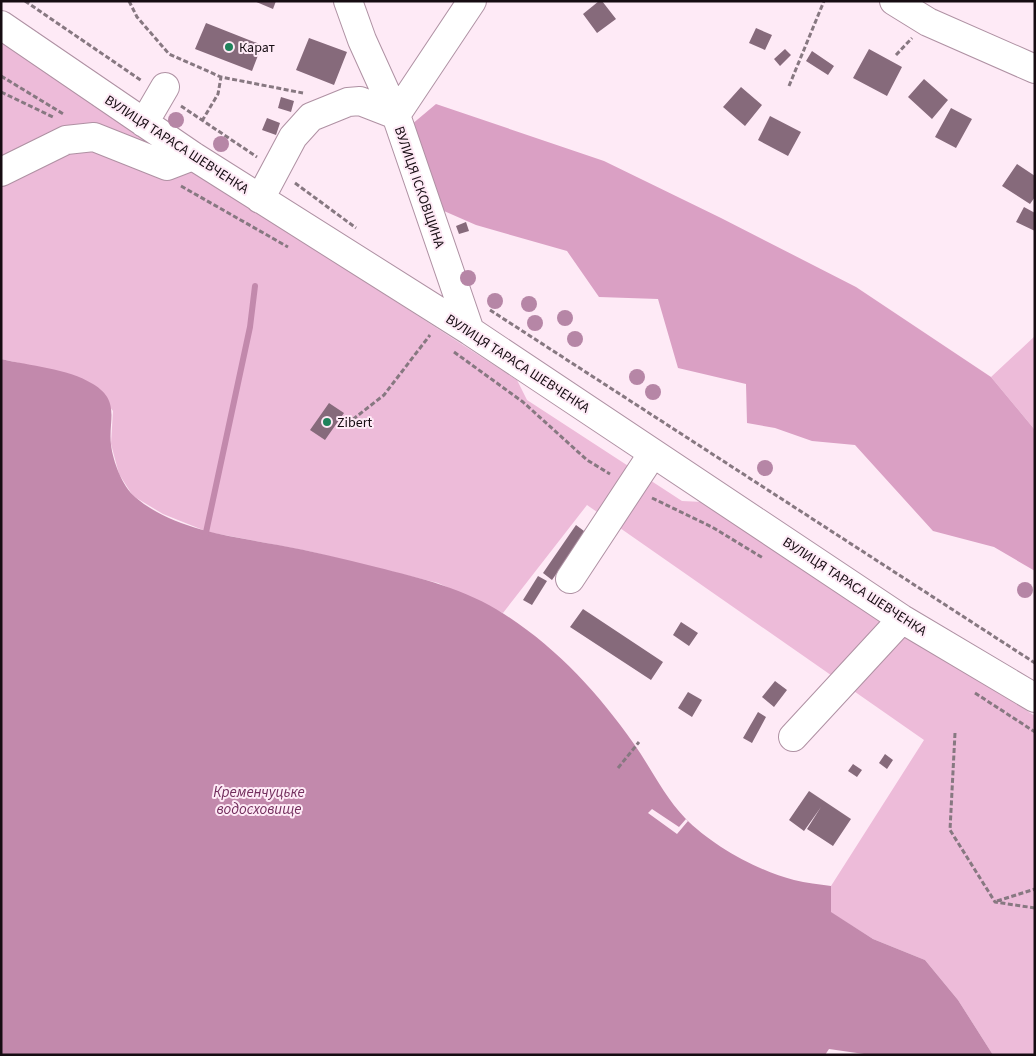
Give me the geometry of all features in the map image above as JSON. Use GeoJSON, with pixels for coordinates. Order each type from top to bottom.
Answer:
{"type":"FeatureCollection","features":[{"type":"Feature","properties":{"kind":"street"},"geometry":{"type":"LineString","coordinates":[[348,1],[362,40],[396,115]]}},
{"type":"Feature","properties":{"kind":"street","name":"ВУЛИЦЯ ІСКОВЩИНА"},"geometry":{"type":"LineString","coordinates":[[470,330],[396,115],[472,1]]}},
{"type":"Feature","properties":{"kind":"street"},"geometry":{"type":"LineString","coordinates":[[894,1],[928,22],[1035,69]]}},
{"type":"Feature","properties":{"kind":"street","name":"ВУЛИЦЯ ТАРАСА ШЕВЧЕНКА"},"geometry":{"type":"LineString","coordinates":[[1,26],[193,156],[470,330],[902,619],[1035,698]]}},
{"type":"Feature","properties":{"kind":"street"},"geometry":{"type":"LineString","coordinates":[[144,124],[164,90]]}},
{"type":"Feature","properties":{"kind":"street"},"geometry":{"type":"LineString","coordinates":[[260,199],[274,168],[293,137],[311,118],[348,102],[360,101],[396,115]]}},
{"type":"Feature","properties":{"kind":"street"},"geometry":{"type":"LineString","coordinates":[[1,172],[66,140],[94,137],[167,166],[193,156]]}},
{"type":"Feature","properties":{"kind":"street"},"geometry":{"type":"LineString","coordinates":[[570,579],[653,452]]}},
{"type":"Feature","properties":{"kind":"street"},"geometry":{"type":"LineString","coordinates":[[793,736],[902,619]]}},
{"type":"Feature","properties":{"kind":"path"},"geometry":{"type":"LineString","coordinates":[[24,1],[164,90],[202,121],[274,168],[362,233]]}},
{"type":"Feature","properties":{"kind":"path"},"geometry":{"type":"LineString","coordinates":[[129,1],[137,17],[169,54],[221,77],[309,94]]}},
{"type":"Feature","properties":{"kind":"path"},"geometry":{"type":"LineString","coordinates":[[789,86],[824,1]]}},
{"type":"Feature","properties":{"kind":"path"},"geometry":{"type":"LineString","coordinates":[[1,76],[71,119]]}},
{"type":"Feature","properties":{"kind":"path"},"geometry":{"type":"LineString","coordinates":[[202,121],[218,94],[221,77]]}},
{"type":"Feature","properties":{"kind":"path"},"geometry":{"type":"LineString","coordinates":[[1,92],[60,121]]}},
{"type":"Feature","properties":{"kind":"path"},"geometry":{"type":"LineString","coordinates":[[172,181],[293,250]]}},
{"type":"Feature","properties":{"kind":"path"},"geometry":{"type":"LineString","coordinates":[[489,310],[1035,664]]}},
{"type":"Feature","properties":{"kind":"path"},"geometry":{"type":"LineString","coordinates":[[423,330],[438,340]]}},
{"type":"Feature","properties":{"kind":"path"},"geometry":{"type":"LineString","coordinates":[[347,424],[384,395],[430,335]]}},
{"type":"Feature","properties":{"kind":"path"},"geometry":{"type":"LineString","coordinates":[[446,346],[523,402],[587,460],[630,487],[712,527],[770,562]]}},
{"type":"Feature","properties":{"kind":"path"},"geometry":{"type":"LineString","coordinates":[[968,688],[1035,732]]}},
{"type":"Feature","properties":{"kind":"path"},"geometry":{"type":"LineString","coordinates":[[955,733],[950,830],[995,902],[1035,908]]}},
{"type":"Feature","properties":{"kind":"path"},"geometry":{"type":"LineString","coordinates":[[618,768],[639,742]]}},
{"type":"Feature","properties":{"kind":"path"},"geometry":{"type":"LineString","coordinates":[[995,902],[1035,889]]}},
{"type":"Feature","properties":{"kind":"shaded area"},"geometry":{"type":"Polygon","coordinates":[[[1,42],[102,111],[517,380],[527,400],[682,501],[703,502],[1035,716],[1035,1055],[993,1055],[958,1000],[925,960],[873,939],[830,912],[831,886],[924,740],[587,505],[503,613],[438,583],[308,551],[208,532],[163,514],[133,496],[119,474],[111,444],[113,411],[92,384],[69,374],[1,359],[1,42]]]}},
{"type":"Feature","properties":{"kind":"shaded area"},"geometry":{"type":"Polygon","coordinates":[[[436,104],[604,161],[721,218],[856,287],[991,377],[1035,430],[1035,571],[994,547],[933,531],[855,445],[812,441],[775,428],[747,423],[746,384],[678,368],[658,299],[599,297],[567,251],[476,225],[444,211],[411,125],[436,104]]]}},
{"type":"Feature","properties":{"kind":"shaded area"},"geometry":{"type":"Polygon","coordinates":[[[1035,336],[1035,430],[991,377],[1035,336]]]}},
{"type":"Feature","properties":{"kind":"water","name":"Кременчуцьке водосховище"},"geometry":{"type":"Polygon","coordinates":[[[1,359],[72,374],[102,390],[110,404],[111,445],[116,466],[122,480],[135,497],[167,517],[222,535],[327,555],[426,580],[458,591],[489,605],[523,627],[576,673],[606,707],[621,725],[671,801],[685,818],[708,838],[751,864],[794,880],[831,886],[831,912],[873,939],[925,960],[958,1000],[993,1055],[871,1055],[829,1049],[825,1055],[1,1055],[1,359]]]}},
{"type":"Feature","properties":{"kind":"pier"},"geometry":{"type":"Polygon","coordinates":[[[652,809],[679,827],[686,819],[688,821],[677,834],[648,813],[652,809]]]}},
{"type":"Feature","properties":{"kind":"building"},"geometry":{"type":"Polygon","coordinates":[[[254,1],[276,1],[273,9],[254,1]]]}},
{"type":"Feature","properties":{"kind":"building"},"geometry":{"type":"Polygon","coordinates":[[[599,1],[602,1],[616,19],[597,33],[583,14],[599,1]]]}},
{"type":"Feature","properties":{"kind":"building","name":"Карат"},"geometry":{"type":"Polygon","coordinates":[[[206,23],[262,45],[252,71],[195,49],[206,23]]]}},
{"type":"Feature","properties":{"kind":"building"},"geometry":{"type":"Polygon","coordinates":[[[756,28],[772,35],[765,50],[749,43],[756,28]]]}},
{"type":"Feature","properties":{"kind":"building"},"geometry":{"type":"Polygon","coordinates":[[[309,38],[347,52],[334,85],[296,70],[309,38]]]}},
{"type":"Feature","properties":{"kind":"building"},"geometry":{"type":"Polygon","coordinates":[[[785,49],[791,55],[780,66],[774,59],[785,49]]]}},
{"type":"Feature","properties":{"kind":"building"},"geometry":{"type":"Polygon","coordinates":[[[869,49],[902,67],[887,96],[853,78],[869,49]]]}},
{"type":"Feature","properties":{"kind":"building"},"geometry":{"type":"Polygon","coordinates":[[[812,51],[834,66],[828,75],[806,61],[812,51]]]}},
{"type":"Feature","properties":{"kind":"building"},"geometry":{"type":"Polygon","coordinates":[[[924,79],[948,100],[932,119],[908,97],[924,79]]]}},
{"type":"Feature","properties":{"kind":"building"},"geometry":{"type":"Polygon","coordinates":[[[741,87],[762,105],[745,126],[723,107],[741,87]]]}},
{"type":"Feature","properties":{"kind":"building"},"geometry":{"type":"Polygon","coordinates":[[[281,97],[294,101],[291,112],[278,108],[281,97]]]}},
{"type":"Feature","properties":{"kind":"building"},"geometry":{"type":"Polygon","coordinates":[[[951,108],[972,119],[956,148],[935,137],[951,108]]]}},
{"type":"Feature","properties":{"kind":"building"},"geometry":{"type":"Polygon","coordinates":[[[770,116],[801,132],[788,156],[758,140],[770,116]]]}},
{"type":"Feature","properties":{"kind":"building"},"geometry":{"type":"Polygon","coordinates":[[[267,118],[280,123],[276,135],[262,130],[267,118]]]}},
{"type":"Feature","properties":{"kind":"building"},"geometry":{"type":"Polygon","coordinates":[[[1017,164],[1035,176],[1035,197],[1030,204],[1002,186],[1017,164]]]}},
{"type":"Feature","properties":{"kind":"building"},"geometry":{"type":"Polygon","coordinates":[[[1024,207],[1035,213],[1035,231],[1016,222],[1024,207]]]}},
{"type":"Feature","properties":{"kind":"building"},"geometry":{"type":"Polygon","coordinates":[[[466,222],[469,231],[459,234],[456,226],[466,222]]]}},
{"type":"Feature","properties":{"kind":"building","name":"Zibert"},"geometry":{"type":"Polygon","coordinates":[[[329,403],[344,413],[325,440],[310,430],[329,403]]]}},
{"type":"Feature","properties":{"kind":"building"},"geometry":{"type":"Polygon","coordinates":[[[576,525],[588,534],[577,544],[552,580],[543,573],[576,525]]]}},
{"type":"Feature","properties":{"kind":"building"},"geometry":{"type":"Polygon","coordinates":[[[538,576],[547,581],[532,605],[523,600],[538,576]]]}},
{"type":"Feature","properties":{"kind":"building"},"geometry":{"type":"Polygon","coordinates":[[[583,609],[663,662],[651,680],[570,627],[583,609]]]}},
{"type":"Feature","properties":{"kind":"building"},"geometry":{"type":"Polygon","coordinates":[[[681,622],[698,633],[689,646],[673,635],[681,622]]]}},
{"type":"Feature","properties":{"kind":"building"},"geometry":{"type":"Polygon","coordinates":[[[775,681],[787,690],[774,707],[762,697],[775,681]]]}},
{"type":"Feature","properties":{"kind":"building"},"geometry":{"type":"Polygon","coordinates":[[[688,692],[702,700],[692,717],[678,708],[688,692]]]}},
{"type":"Feature","properties":{"kind":"building"},"geometry":{"type":"Polygon","coordinates":[[[758,712],[766,717],[752,743],[743,738],[758,712]]]}},
{"type":"Feature","properties":{"kind":"building"},"geometry":{"type":"Polygon","coordinates":[[[885,754],[893,760],[887,769],[879,763],[885,754]]]}},
{"type":"Feature","properties":{"kind":"building"},"geometry":{"type":"Polygon","coordinates":[[[853,764],[862,770],[857,777],[848,771],[853,764]]]}},
{"type":"Feature","properties":{"kind":"building"},"geometry":{"type":"Polygon","coordinates":[[[809,791],[851,819],[833,846],[807,829],[821,807],[804,831],[789,820],[809,791]]]}},
{"type":"Feature","properties":{"kind":"waterway"},"geometry":{"type":"LineString","coordinates":[[205,537],[250,327],[255,286]]}},
{"type":"Feature","properties":{"kind":"place","name":"Карат"},"geometry":{"type":"Point","coordinates":[229,47]}},
{"type":"Feature","properties":{"kind":"place","name":"Zibert"},"geometry":{"type":"Point","coordinates":[327,422]}}]}
